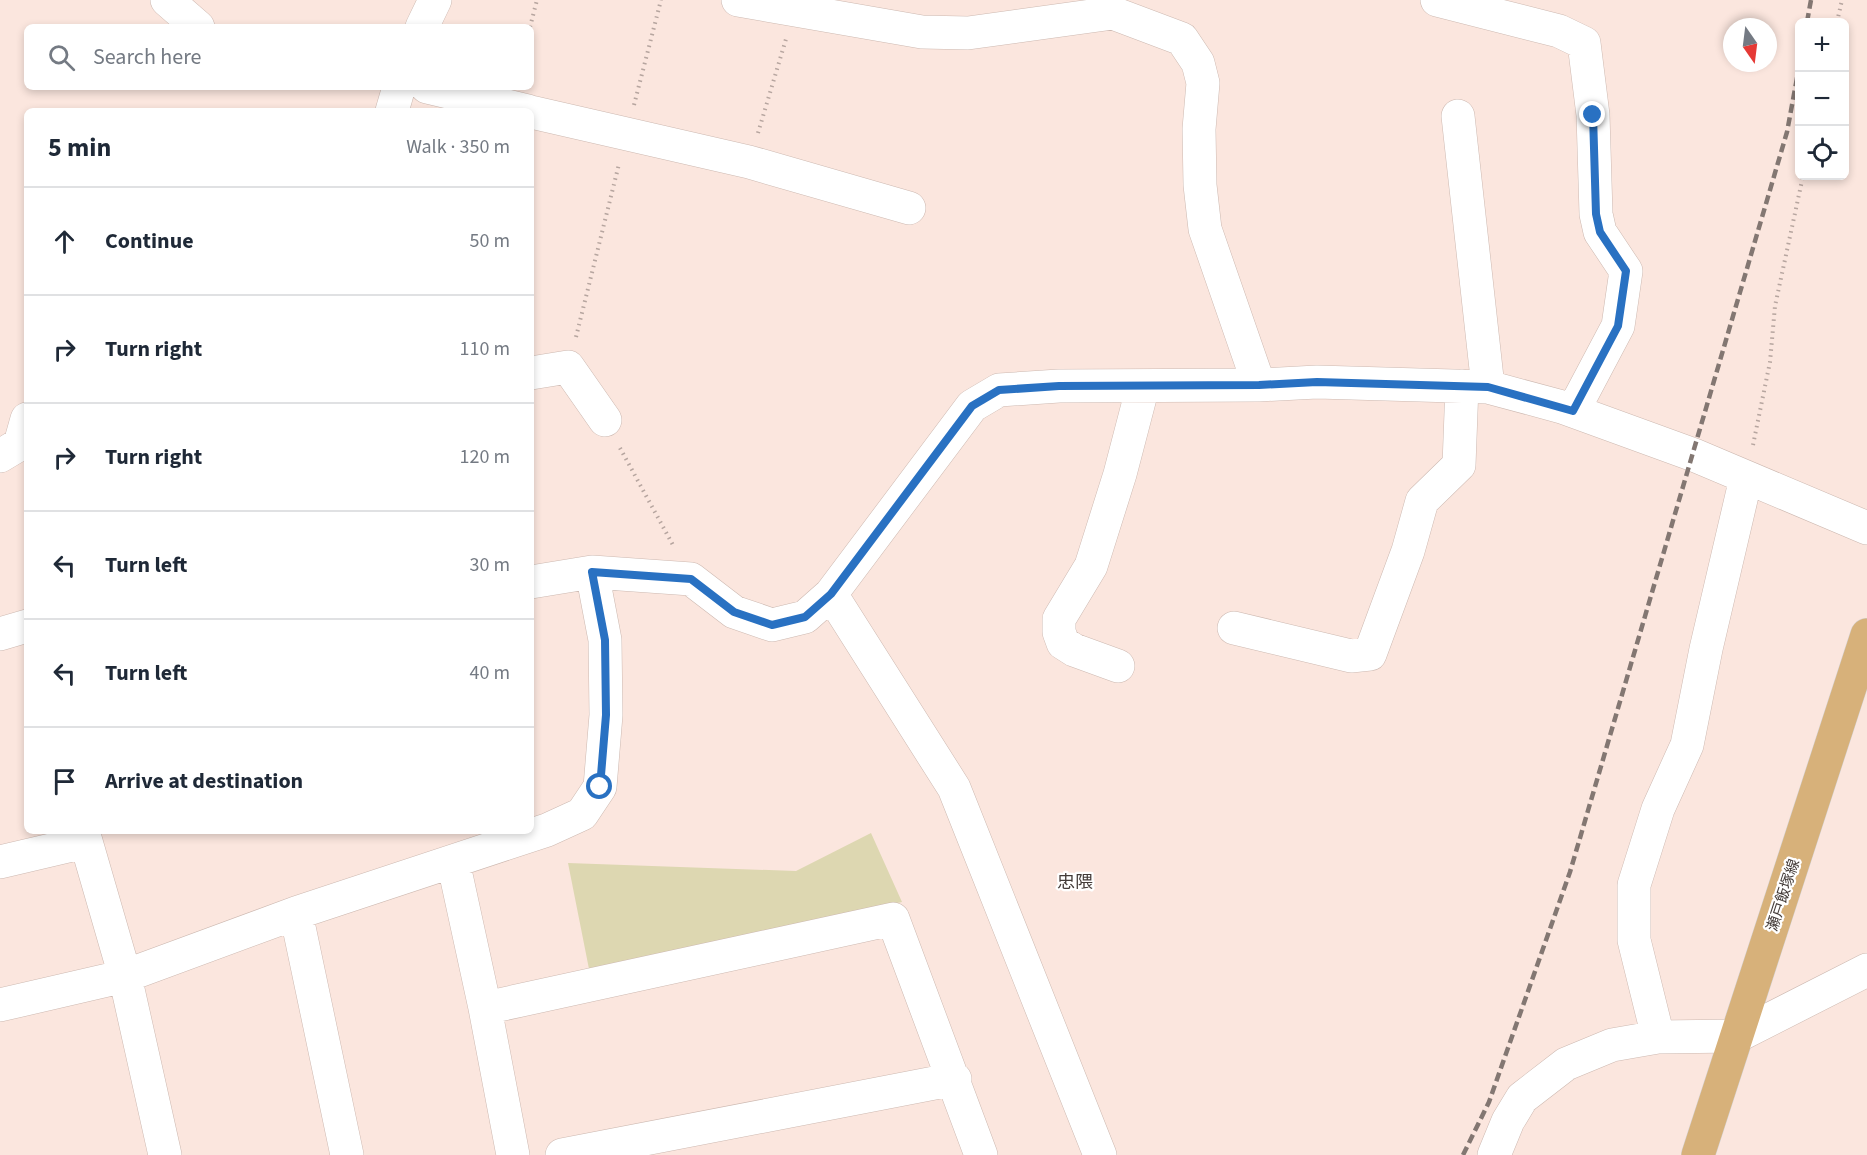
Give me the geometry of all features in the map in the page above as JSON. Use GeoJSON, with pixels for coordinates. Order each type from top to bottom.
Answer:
{"type":"FeatureCollection","features":[{"type":"Feature","properties":{"kind":"main road","name":"瀬戸飯塚線"},"geometry":{"type":"LineString","coordinates":[[1698,1155],[1867,635]]}},
{"type":"Feature","properties":{"kind":"street"},"geometry":{"type":"LineString","coordinates":[[167,0],[195,24]]}},
{"type":"Feature","properties":{"kind":"street"},"geometry":{"type":"LineString","coordinates":[[423,24],[435,0]]}},
{"type":"Feature","properties":{"kind":"street"},"geometry":{"type":"LineString","coordinates":[[738,0],[922,32],[968,33],[1116,6],[1182,39],[1198,63],[1203,83],[1199,129],[1200,185],[1205,229],[1259,385]]}},
{"type":"Feature","properties":{"kind":"street"},"geometry":{"type":"LineString","coordinates":[[1437,0],[1559,31],[1584,43],[1593,115],[1596,214],[1600,232],[1626,271],[1618,326],[1573,411]]}},
{"type":"Feature","properties":{"kind":"street"},"geometry":{"type":"LineString","coordinates":[[393,108],[398,90]]}},
{"type":"Feature","properties":{"kind":"street"},"geometry":{"type":"LineString","coordinates":[[440,90],[517,108]]}},
{"type":"Feature","properties":{"kind":"street"},"geometry":{"type":"LineString","coordinates":[[534,112],[749,162],[909,208]]}},
{"type":"Feature","properties":{"kind":"street"},"geometry":{"type":"LineString","coordinates":[[1234,628],[1351,656],[1370,654],[1408,551],[1422,501],[1459,465],[1475,386],[1458,116]]}},
{"type":"Feature","properties":{"kind":"street"},"geometry":{"type":"LineString","coordinates":[[534,373],[568,367],[605,420]]}},
{"type":"Feature","properties":{"kind":"street"},"geometry":{"type":"LineString","coordinates":[[534,582],[592,572],[691,579],[734,612],[772,625],[805,617],[831,594],[972,406],[999,390],[1059,386],[1259,385],[1317,382],[1475,386],[1573,411],[1694,455],[1867,528]]}},
{"type":"Feature","properties":{"kind":"street"},"geometry":{"type":"LineString","coordinates":[[1118,666],[1074,650],[1063,643],[1059,632],[1059,619],[1091,566],[1120,474],[1143,386]]}},
{"type":"Feature","properties":{"kind":"street"},"geometry":{"type":"LineString","coordinates":[[0,456],[21,444],[24,432]]}},
{"type":"Feature","properties":{"kind":"street"},"geometry":{"type":"LineString","coordinates":[[1658,1036],[1634,940],[1634,885],[1658,809],[1687,745],[1706,649],[1746,478]]}},
{"type":"Feature","properties":{"kind":"street"},"geometry":{"type":"LineString","coordinates":[[0,1005],[125,976],[297,913],[547,830],[582,814],[600,787],[606,715],[605,640],[592,572]]}},
{"type":"Feature","properties":{"kind":"street"},"geometry":{"type":"LineString","coordinates":[[831,594],[954,788],[1100,1155]]}},
{"type":"Feature","properties":{"kind":"street"},"geometry":{"type":"LineString","coordinates":[[0,634],[24,627]]}},
{"type":"Feature","properties":{"kind":"street"},"geometry":{"type":"LineString","coordinates":[[0,862],[84,837],[125,976],[165,1155]]}},
{"type":"Feature","properties":{"kind":"street"},"geometry":{"type":"LineString","coordinates":[[453,861],[485,1008],[513,1155]]}},
{"type":"Feature","properties":{"kind":"street"},"geometry":{"type":"LineString","coordinates":[[297,913],[347,1155]]}},
{"type":"Feature","properties":{"kind":"street"},"geometry":{"type":"LineString","coordinates":[[485,1008],[893,919],[955,1079],[981,1155]]}},
{"type":"Feature","properties":{"kind":"street"},"geometry":{"type":"LineString","coordinates":[[1494,1155],[1508,1121],[1522,1098],[1566,1064],[1612,1045],[1658,1036],[1737,1035],[1867,970]]}},
{"type":"Feature","properties":{"kind":"street"},"geometry":{"type":"LineString","coordinates":[[562,1155],[955,1079]]}},
{"type":"Feature","properties":{"kind":"path"},"geometry":{"type":"LineString","coordinates":[[531,24],[537,0]]}},
{"type":"Feature","properties":{"kind":"path"},"geometry":{"type":"LineString","coordinates":[[568,367],[661,0]]}},
{"type":"Feature","properties":{"kind":"path"},"geometry":{"type":"LineString","coordinates":[[1839,18],[1842,0]]}},
{"type":"Feature","properties":{"kind":"path"},"geometry":{"type":"LineString","coordinates":[[749,162],[795,10]]}},
{"type":"Feature","properties":{"kind":"path"},"geometry":{"type":"LineString","coordinates":[[1746,478],[1770,362],[1775,306],[1802,180]]}},
{"type":"Feature","properties":{"kind":"path"},"geometry":{"type":"LineString","coordinates":[[605,420],[691,579]]}},
{"type":"Feature","properties":{"kind":"shaded area"},"geometry":{"type":"Polygon","coordinates":[[[871,833],[902,902],[589,969],[568,863],[796,871],[871,833]]]}},
{"type":"Feature","properties":{"kind":"railway"},"geometry":{"type":"LineString","coordinates":[[1808,18],[1811,0]]}},
{"type":"Feature","properties":{"kind":"railway"},"geometry":{"type":"LineString","coordinates":[[1463,1155],[1489,1102],[1570,872],[1787,132],[1798,72]]}},
{"type":"Feature","properties":{"kind":"district","name":"忠隈"},"geometry":{"type":"Point","coordinates":[1075,882]}},
{"type":"Feature","properties":{"kind":"route"},"geometry":{"type":"LineString","coordinates":[[600,787],[606,715],[605,640],[592,572],[691,579],[711,592],[734,612],[772,625],[805,617],[831,594],[972,406],[999,390],[1059,386],[1259,385],[1317,382],[1488,387],[1573,411],[1618,326],[1626,271],[1600,232],[1596,214],[1593,115]]}}]}
